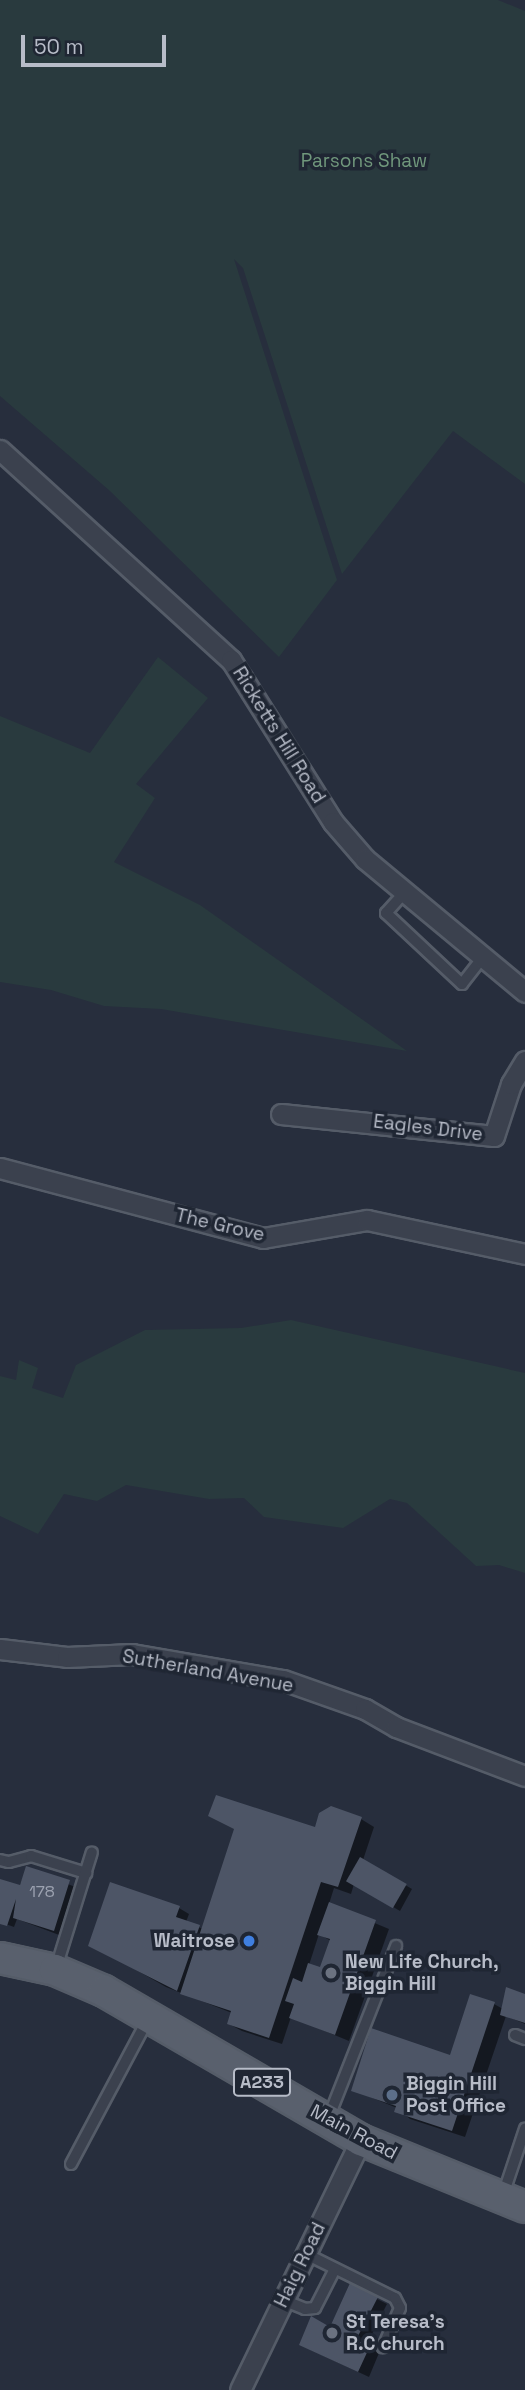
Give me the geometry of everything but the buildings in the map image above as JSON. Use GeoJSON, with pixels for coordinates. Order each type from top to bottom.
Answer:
{"type":"FeatureCollection","features":[{"type":"Feature","properties":{"kind":"main road","name":"Main Road"},"geometry":{"type":"LineString","coordinates":[[0,1958],[55,1970],[149,2017],[361,2140],[513,2203]]}},
{"type":"Feature","properties":{"kind":"street","name":"Ricketts Hill Road"},"geometry":{"type":"LineString","coordinates":[[0,450],[231,660],[333,822],[365,859],[525,992]]}},
{"type":"Feature","properties":{"kind":"street","name":"Eagles Drive"},"geometry":{"type":"LineString","coordinates":[[281,1114],[494,1136],[511,1084],[525,1061]]}},
{"type":"Feature","properties":{"kind":"street","name":"The Grove"},"geometry":{"type":"LineString","coordinates":[[0,1168],[263,1238],[368,1220],[525,1254]]}},
{"type":"Feature","properties":{"kind":"street","name":"Sutherland Avenue"},"geometry":{"type":"LineString","coordinates":[[0,1649],[66,1657],[132,1654],[284,1680],[365,1709],[396,1727],[525,1776]]}},
{"type":"Feature","properties":{"kind":"street","name":"Haig Road"},"geometry":{"type":"LineString","coordinates":[[240,2390],[361,2140]]}},
{"type":"Feature","properties":{"kind":"lane"},"geometry":{"type":"LineString","coordinates":[[404,893],[386,913],[461,984],[482,958]]}},
{"type":"Feature","properties":{"kind":"lane"},"geometry":{"type":"LineString","coordinates":[[55,1970],[92,1852]]}},
{"type":"Feature","properties":{"kind":"lane"},"geometry":{"type":"LineString","coordinates":[[0,1860],[9,1862],[31,1856],[86,1873]]}},
{"type":"Feature","properties":{"kind":"lane"},"geometry":{"type":"LineString","coordinates":[[328,2119],[396,1947]]}},
{"type":"Feature","properties":{"kind":"lane"},"geometry":{"type":"LineString","coordinates":[[71,2164],[149,2017]]}},
{"type":"Feature","properties":{"kind":"lane"},"geometry":{"type":"LineString","coordinates":[[513,2203],[525,2129]]}},
{"type":"Feature","properties":{"kind":"lane"},"geometry":{"type":"LineString","coordinates":[[306,2254],[399,2302],[383,2347]]}},
{"type":"Feature","properties":{"kind":"lane"},"geometry":{"type":"LineString","coordinates":[[283,2300],[305,2309],[315,2308],[335,2269]]}},
{"type":"Feature","properties":{"kind":"green space","name":"Parsons Shaw"},"geometry":{"type":"Polygon","coordinates":[[[0,0],[498,0],[525,11],[525,484],[453,431],[342,574],[243,268],[234,259],[337,580],[279,657],[110,491],[0,396],[0,0]]]}},
{"type":"Feature","properties":{"kind":"green space"},"geometry":{"type":"Polygon","coordinates":[[[158,657],[208,698],[136,784],[155,798],[114,862],[200,905],[407,1051],[161,1009],[104,1006],[51,990],[0,982],[0,716],[90,753],[158,657]]]}},
{"type":"Feature","properties":{"kind":"green space"},"geometry":{"type":"Polygon","coordinates":[[[291,1320],[525,1373],[525,1573],[499,1565],[476,1566],[407,1503],[390,1499],[343,1528],[264,1517],[244,1498],[209,1499],[126,1485],[97,1501],[64,1494],[38,1534],[0,1516],[0,1376],[16,1380],[19,1360],[38,1368],[32,1388],[63,1398],[76,1365],[145,1330],[241,1328],[291,1320]]]}},
{"type":"Feature","properties":{"kind":"place","name":"Waitrose"},"geometry":{"type":"Point","coordinates":[249,1941]}},
{"type":"Feature","properties":{"kind":"place","name":"New Life Church, Biggin Hill"},"geometry":{"type":"Point","coordinates":[331,1973]}},
{"type":"Feature","properties":{"kind":"place","name":"Biggin Hill Post Office"},"geometry":{"type":"Point","coordinates":[392,2095]}},
{"type":"Feature","properties":{"kind":"place","name":"St Teresa's R.C church"},"geometry":{"type":"Point","coordinates":[332,2333]}}]}
